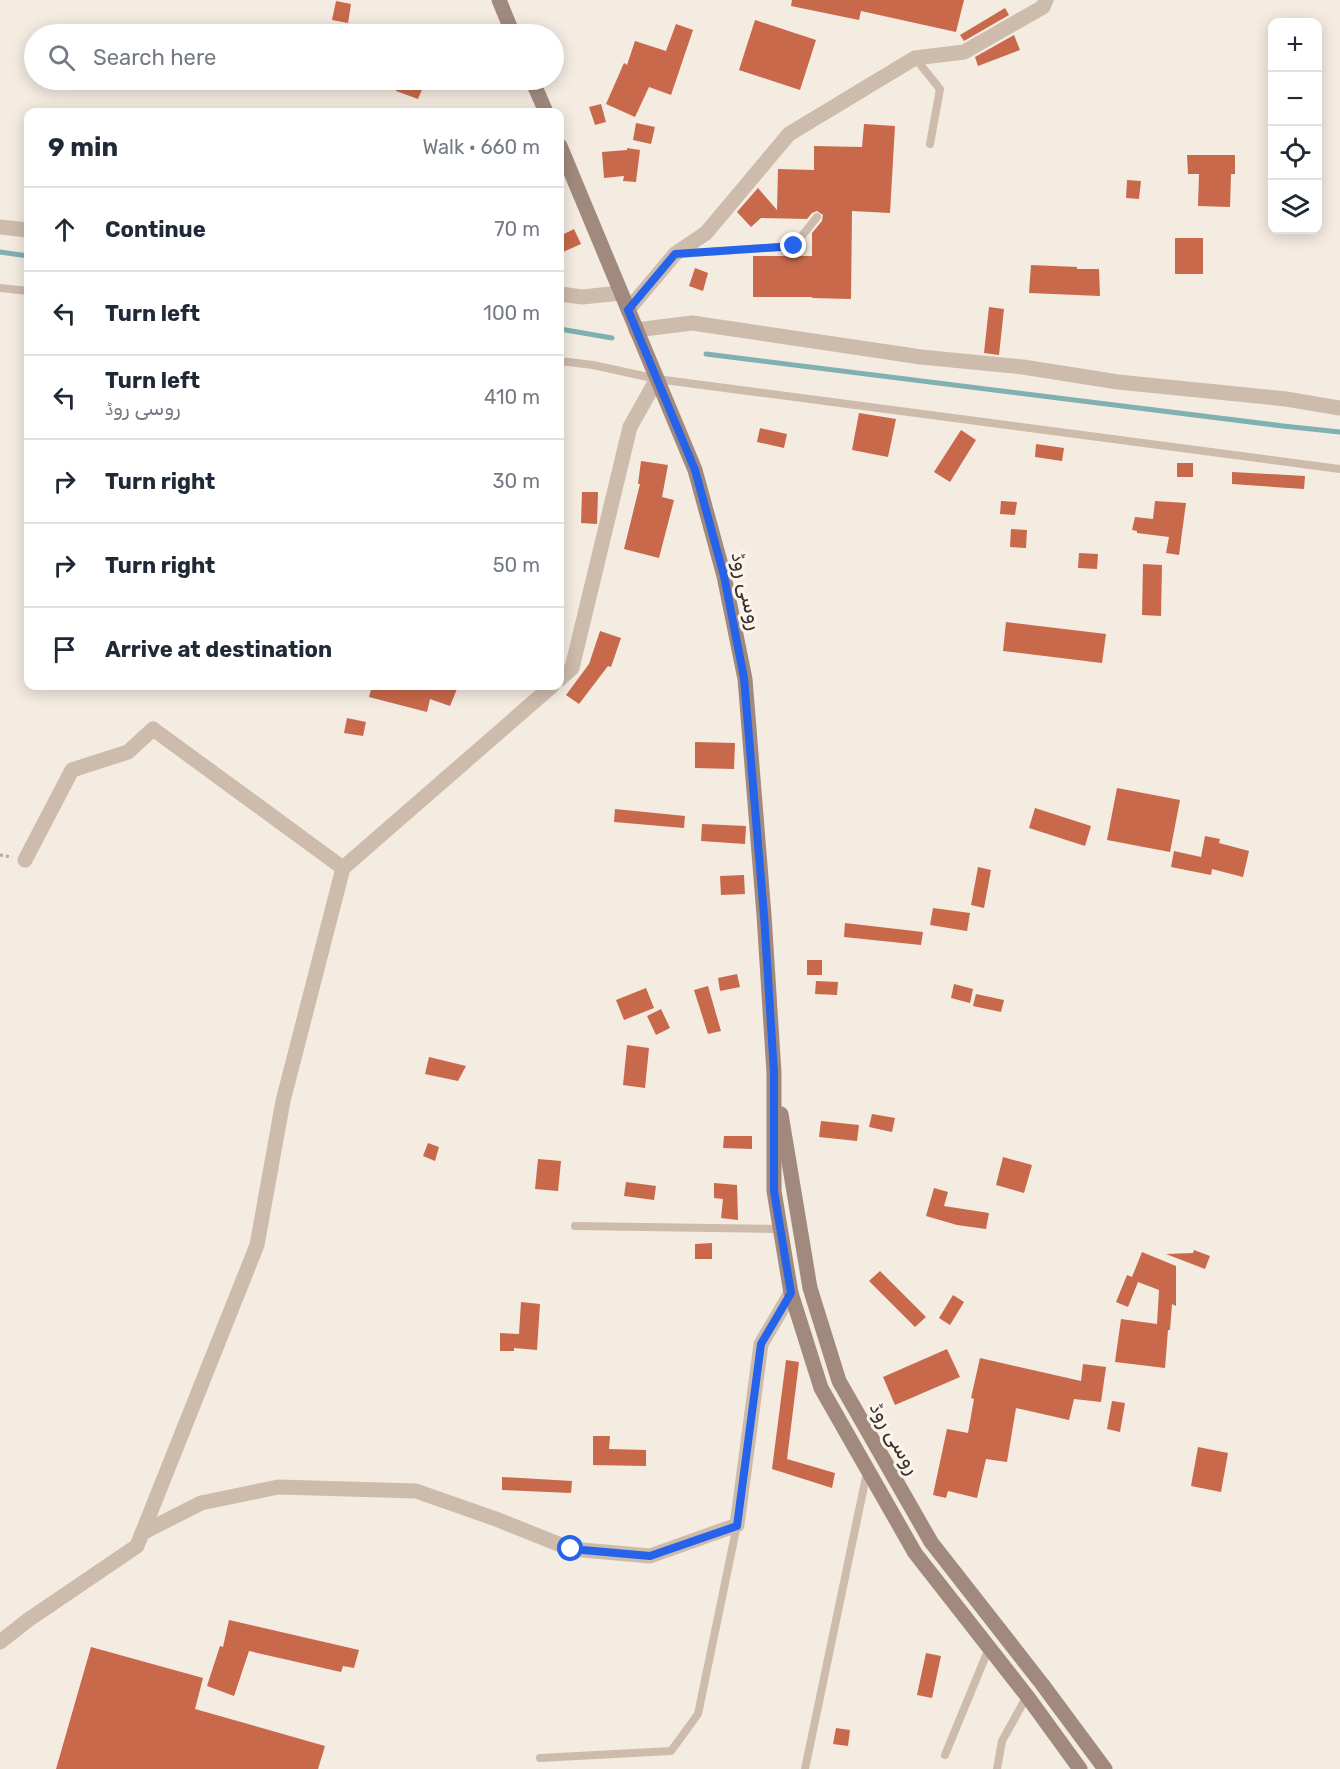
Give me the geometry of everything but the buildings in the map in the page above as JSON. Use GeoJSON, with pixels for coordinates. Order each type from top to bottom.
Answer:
{"type":"FeatureCollection","features":[{"type":"Feature","properties":{"kind":"main road"},"geometry":{"type":"LineString","coordinates":[[499,0],[509,24]]}},
{"type":"Feature","properties":{"kind":"main road"},"geometry":{"type":"LineString","coordinates":[[536,90],[544,108]]}},
{"type":"Feature","properties":{"kind":"main road","name":"روسی روڈ"},"geometry":{"type":"LineString","coordinates":[[564,156],[695,470],[724,576],[744,678],[764,915],[774,1072],[774,1191],[791,1293],[821,1388],[915,1553],[1027,1696],[1080,1769]]}},
{"type":"Feature","properties":{"kind":"main road","name":"روسی روڈ"},"geometry":{"type":"LineString","coordinates":[[774,1072],[810,1288],[839,1381],[931,1542],[1105,1769]]}},
{"type":"Feature","properties":{"kind":"street"},"geometry":{"type":"LineString","coordinates":[[628,310],[675,254],[706,233],[789,134],[915,58],[964,52],[1043,7],[1046,0]]}},
{"type":"Feature","properties":{"kind":"street"},"geometry":{"type":"LineString","coordinates":[[0,227],[24,230]]}},
{"type":"Feature","properties":{"kind":"street"},"geometry":{"type":"LineString","coordinates":[[564,295],[582,297],[621,293]]}},
{"type":"Feature","properties":{"kind":"street"},"geometry":{"type":"LineString","coordinates":[[636,330],[692,323],[921,357],[1023,367],[1118,382],[1286,399],[1340,408]]}},
{"type":"Feature","properties":{"kind":"street"},"geometry":{"type":"LineString","coordinates":[[564,675],[572,668],[630,427],[657,380]]}},
{"type":"Feature","properties":{"kind":"street"},"geometry":{"type":"LineString","coordinates":[[0,1642],[28,1620],[137,1546],[257,1245],[283,1101],[343,868],[547,690]]}},
{"type":"Feature","properties":{"kind":"street"},"geometry":{"type":"LineString","coordinates":[[25,860],[72,770],[128,752],[153,729],[343,868]]}},
{"type":"Feature","properties":{"kind":"street"},"geometry":{"type":"LineString","coordinates":[[142,1533],[201,1503],[279,1487],[416,1491],[496,1519],[571,1549],[650,1556],[737,1526],[761,1344],[791,1293]]}},
{"type":"Feature","properties":{"kind":"lane"},"geometry":{"type":"LineString","coordinates":[[915,58],[940,89],[930,144]]}},
{"type":"Feature","properties":{"kind":"lane"},"geometry":{"type":"LineString","coordinates":[[675,254],[794,246],[817,217]]}},
{"type":"Feature","properties":{"kind":"lane"},"geometry":{"type":"LineString","coordinates":[[0,288],[24,291]]}},
{"type":"Feature","properties":{"kind":"lane"},"geometry":{"type":"LineString","coordinates":[[564,361],[593,365],[657,380],[1340,469]]}},
{"type":"Feature","properties":{"kind":"lane"},"geometry":{"type":"LineString","coordinates":[[575,1226],[780,1229]]}},
{"type":"Feature","properties":{"kind":"lane"},"geometry":{"type":"LineString","coordinates":[[805,1769],[867,1472]]}},
{"type":"Feature","properties":{"kind":"lane"},"geometry":{"type":"LineString","coordinates":[[540,1758],[671,1751],[698,1714],[737,1526]]}},
{"type":"Feature","properties":{"kind":"lane"},"geometry":{"type":"LineString","coordinates":[[945,1755],[989,1648]]}},
{"type":"Feature","properties":{"kind":"lane"},"geometry":{"type":"LineString","coordinates":[[997,1769],[1002,1741],[1027,1696]]}},
{"type":"Feature","properties":{"kind":"waterway"},"geometry":{"type":"LineString","coordinates":[[0,252],[24,255]]}},
{"type":"Feature","properties":{"kind":"waterway"},"geometry":{"type":"LineString","coordinates":[[564,330],[612,338]]}},
{"type":"Feature","properties":{"kind":"waterway"},"geometry":{"type":"LineString","coordinates":[[706,354],[1340,432]]}},
{"type":"Feature","properties":{"kind":"route"},"geometry":{"type":"LineString","coordinates":[[571,1549],[650,1556],[737,1526],[761,1344],[791,1293],[774,1191],[774,1072],[764,915],[744,678],[724,576],[695,470],[628,310],[675,254],[794,246]]}}]}
